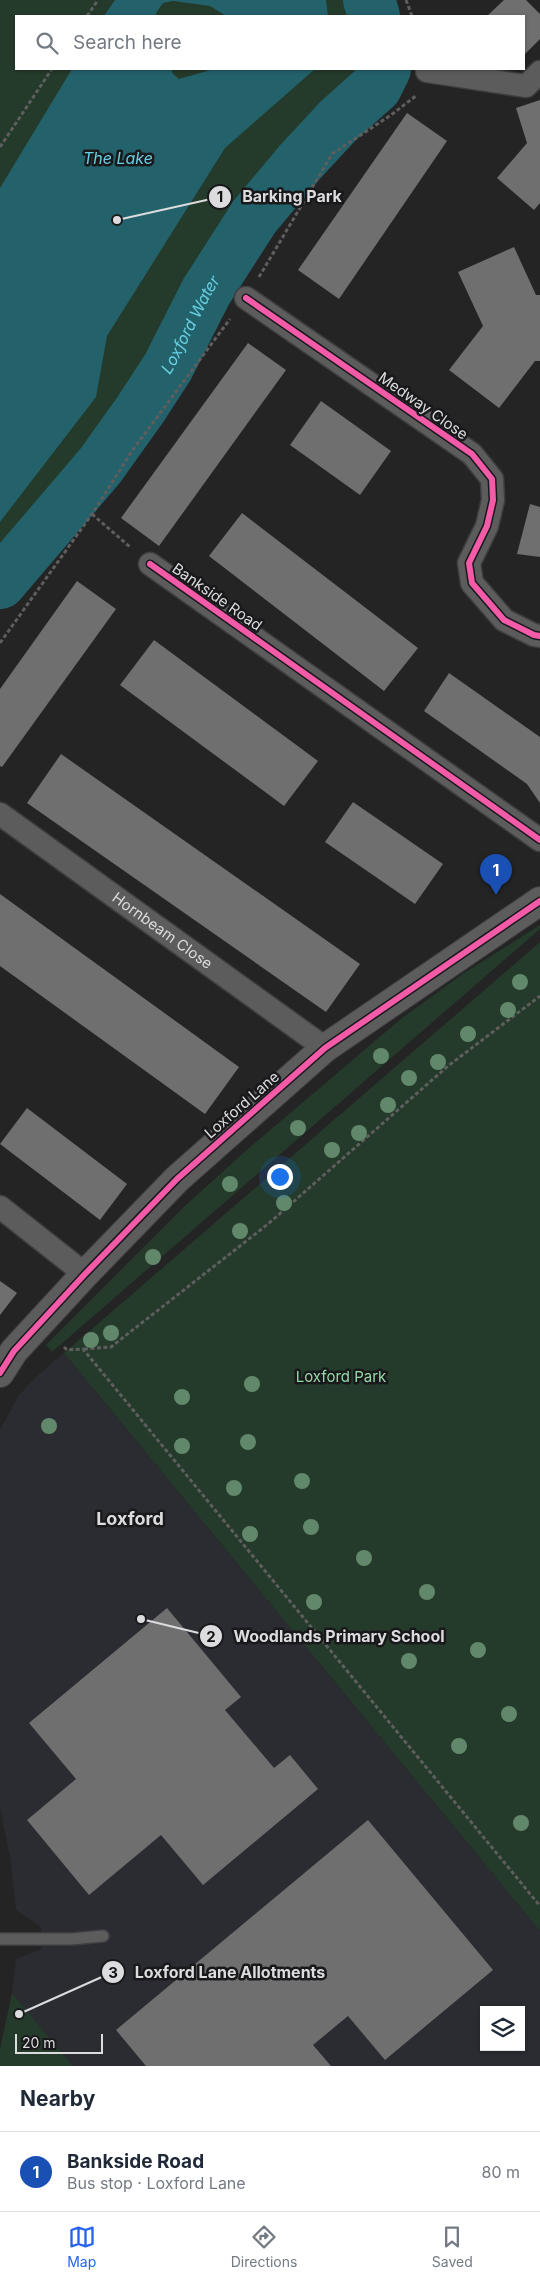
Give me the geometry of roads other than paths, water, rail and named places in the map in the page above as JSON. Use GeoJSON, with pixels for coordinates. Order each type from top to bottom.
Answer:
{"type":"FeatureCollection","features":[{"type":"Feature","properties":{"kind":"street"},"geometry":{"type":"LineString","coordinates":[[426,71],[526,86],[540,72]]}},
{"type":"Feature","properties":{"kind":"street","name":"Medway Close"},"geometry":{"type":"LineString","coordinates":[[246,298],[472,454],[492,479],[493,500],[487,526],[469,563],[472,583],[504,620],[534,636],[540,636]]}},
{"type":"Feature","properties":{"kind":"street","name":"Bankside Road"},"geometry":{"type":"LineString","coordinates":[[150,564],[540,840]]}},
{"type":"Feature","properties":{"kind":"street","name":"Hornbeam Close"},"geometry":{"type":"LineString","coordinates":[[0,814],[325,1048]]}},
{"type":"Feature","properties":{"kind":"street","name":"Loxford Lane"},"geometry":{"type":"LineString","coordinates":[[0,1373],[14,1351],[84,1274],[178,1179],[325,1048],[540,901]]}},
{"type":"Feature","properties":{"kind":"street"},"geometry":{"type":"LineString","coordinates":[[0,1207],[84,1274]]}},
{"type":"Feature","properties":{"kind":"lane"},"geometry":{"type":"LineString","coordinates":[[0,1939],[71,1939],[104,1936]]}},
{"type":"Feature","properties":{"kind":"water"},"geometry":{"type":"Polygon","coordinates":[[[115,0],[326,0],[328,15],[224,15],[210,6],[173,1],[163,3],[156,13],[157,15],[105,15],[115,0]]]}},
{"type":"Feature","properties":{"kind":"water","name":"The Lake"},"geometry":{"type":"Polygon","coordinates":[[[71,70],[171,70],[179,79],[210,70],[314,70],[225,148],[107,336],[96,397],[0,522],[0,188],[71,70]]]}},
{"type":"Feature","properties":{"kind":"waterway","name":"Loxford Water"},"geometry":{"type":"LineString","coordinates":[[369,0],[374,15]]}},
{"type":"Feature","properties":{"kind":"waterway","name":"Loxford Water"},"geometry":{"type":"LineString","coordinates":[[0,583],[100,466],[140,410],[168,367],[206,292],[254,217],[300,162],[339,120],[376,87],[384,70]]}},
{"type":"Feature","properties":{"kind":"place","name":"Barking Park"},"geometry":{"type":"Point","coordinates":[117,220]}},
{"type":"Feature","properties":{"kind":"place","name":"Bankside Road"},"geometry":{"type":"Point","coordinates":[496,895]}},
{"type":"Feature","properties":{"kind":"place","name":"Woodlands Primary School"},"geometry":{"type":"Point","coordinates":[141,1619]}},
{"type":"Feature","properties":{"kind":"place","name":"Loxford Lane Allotments"},"geometry":{"type":"Point","coordinates":[19,2014]}},
{"type":"Feature","properties":{"kind":"district","name":"Loxford"},"geometry":{"type":"Point","coordinates":[130,1519]}},
{"type":"Feature","properties":{"kind":"park label","name":"Loxford Park"},"geometry":{"type":"Point","coordinates":[341,1377]}}]}
